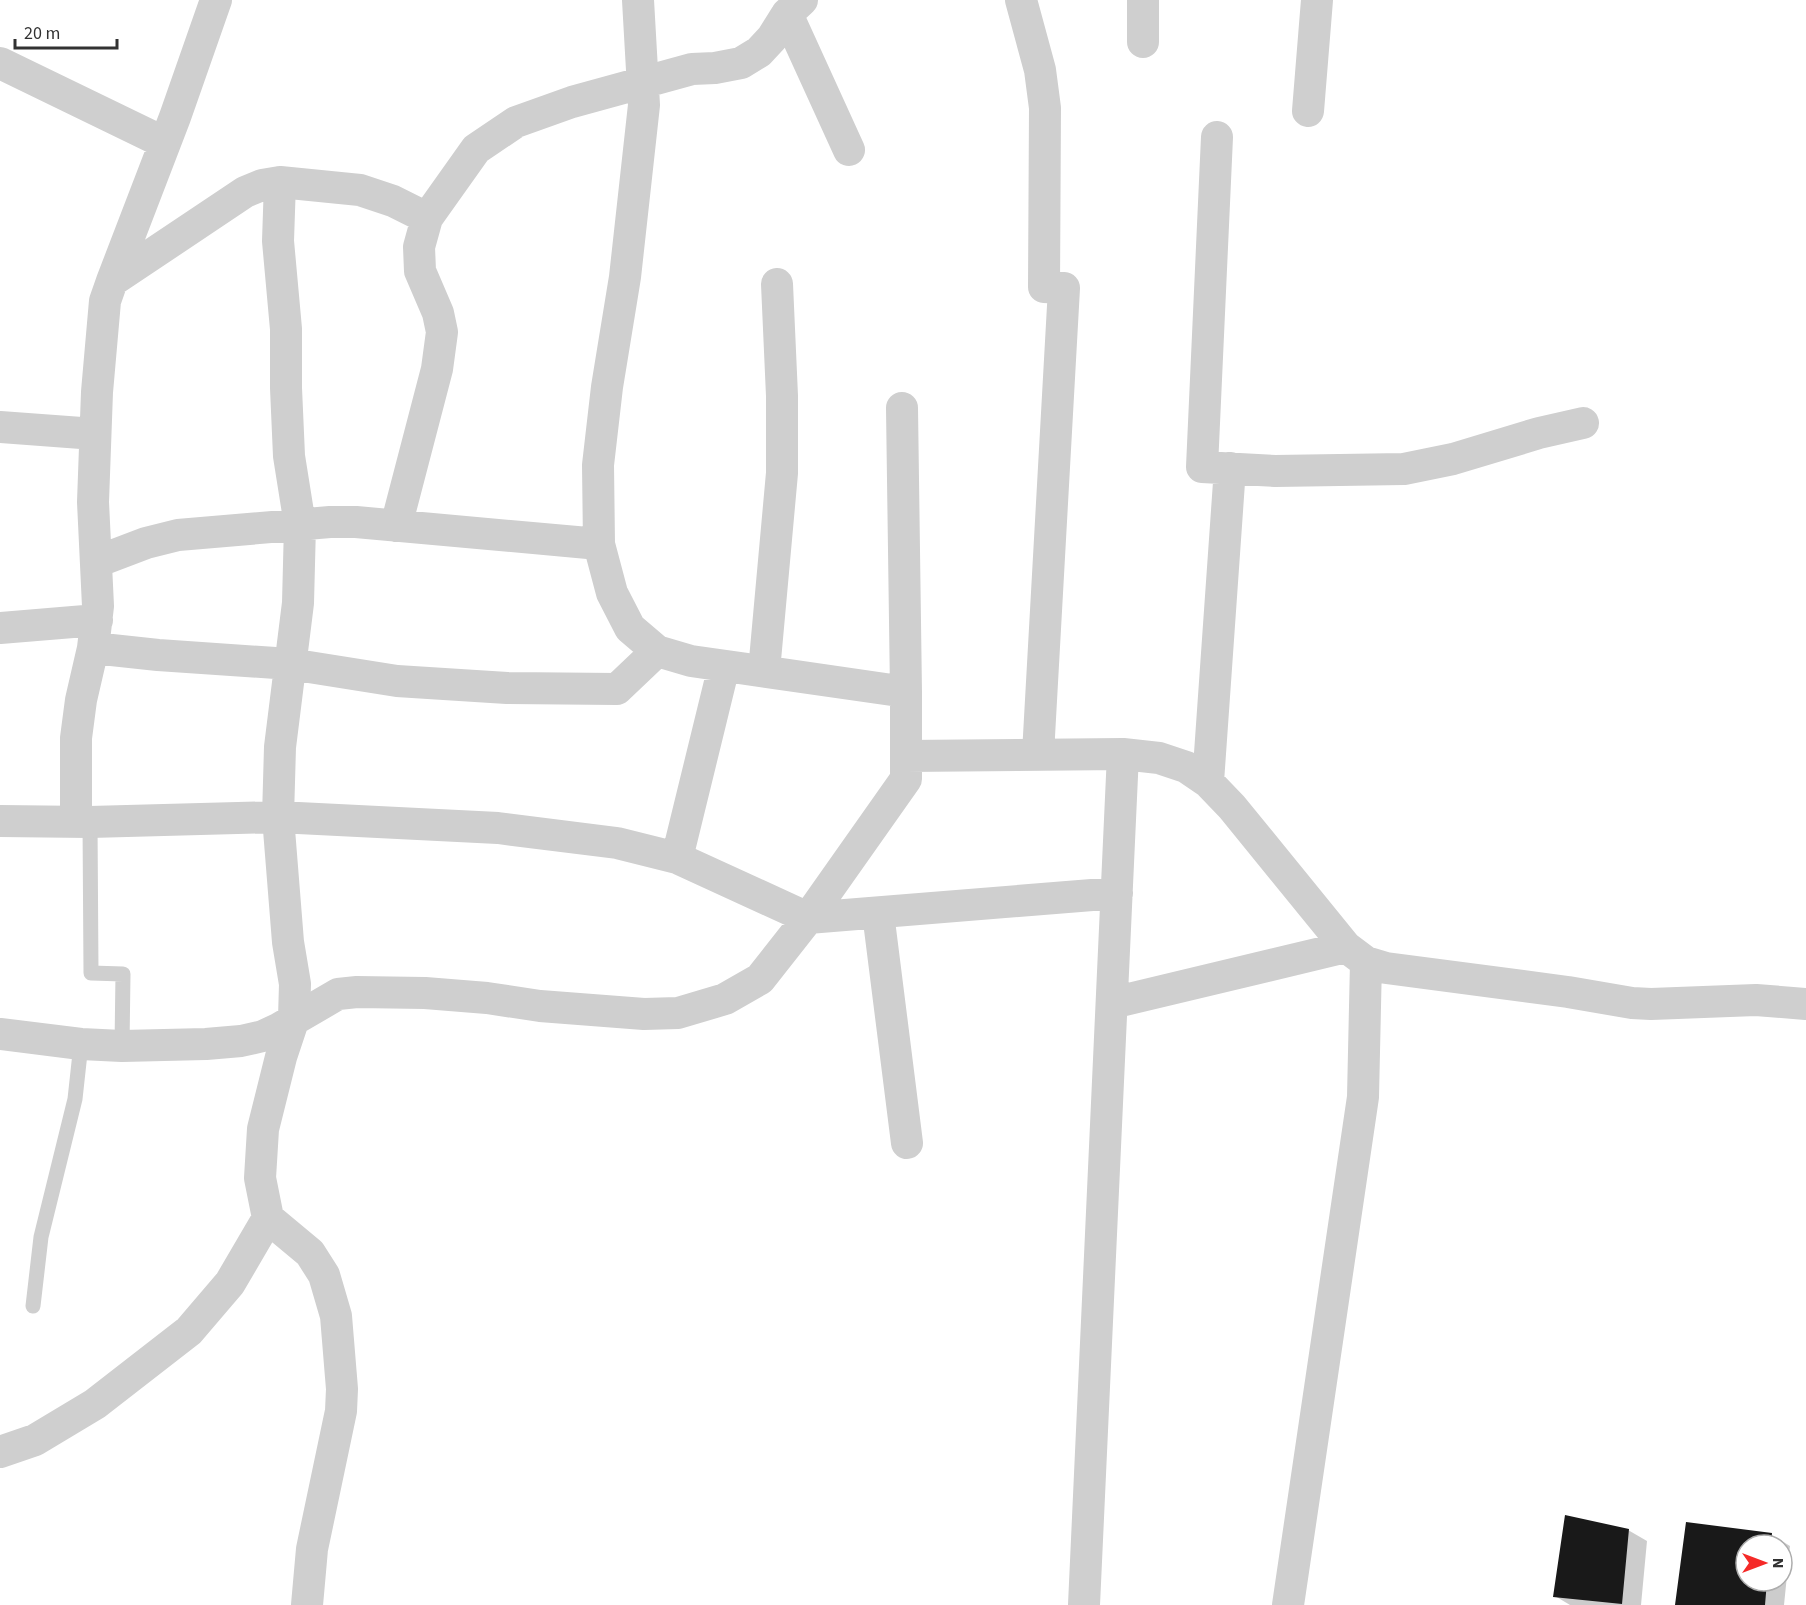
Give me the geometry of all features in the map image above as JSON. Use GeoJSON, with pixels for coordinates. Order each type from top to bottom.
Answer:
{"type":"FeatureCollection","features":[{"type":"Feature","properties":{"kind":"street"},"geometry":{"type":"LineString","coordinates":[[638,0],[644,105],[625,277],[607,387],[598,465],[598,544],[612,593],[630,628],[657,651],[691,661],[906,692]]}},
{"type":"Feature","properties":{"kind":"street"},"geometry":{"type":"LineString","coordinates":[[1021,0],[1040,70],[1045,108],[1044,287],[1064,288],[1038,754]]}},
{"type":"Feature","properties":{"kind":"street"},"geometry":{"type":"LineString","coordinates":[[1143,0],[1143,42]]}},
{"type":"Feature","properties":{"kind":"street"},"geometry":{"type":"LineString","coordinates":[[1308,111],[1317,0]]}},
{"type":"Feature","properties":{"kind":"street"},"geometry":{"type":"LineString","coordinates":[[83,822],[76,738],[81,700],[95,634],[96,562],[93,502],[95,434],[100,343],[105,301],[165,143],[207,3]]}},
{"type":"Feature","properties":{"kind":"street"},"geometry":{"type":"LineString","coordinates":[[396,526],[437,369],[442,332],[438,313],[420,271],[419,248],[427,218],[476,149],[516,122],[572,102],[692,69],[715,68],[741,63],[759,52],[795,7]]}},
{"type":"Feature","properties":{"kind":"street"},"geometry":{"type":"LineString","coordinates":[[795,7],[849,150]]}},
{"type":"Feature","properties":{"kind":"street"},"geometry":{"type":"LineString","coordinates":[[0,63],[165,143]]}},
{"type":"Feature","properties":{"kind":"street"},"geometry":{"type":"LineString","coordinates":[[1217,137],[1202,467],[1275,471],[1404,469],[1453,459],[1539,433],[1582,423]]}},
{"type":"Feature","properties":{"kind":"street"},"geometry":{"type":"LineString","coordinates":[[112,281],[245,192],[262,185],[280,182],[360,190],[393,201],[427,218]]}},
{"type":"Feature","properties":{"kind":"street"},"geometry":{"type":"LineString","coordinates":[[280,182],[278,241],[286,329],[289,456],[300,525],[297,603],[280,747],[278,817],[288,942],[295,984],[294,1018],[281,1057],[263,1129],[260,1178],[268,1218],[310,1253],[324,1275],[336,1316],[342,1389],[341,1411],[313,1540],[307,1605]]}},
{"type":"Feature","properties":{"kind":"street"},"geometry":{"type":"LineString","coordinates":[[764,671],[782,473],[777,284]]}},
{"type":"Feature","properties":{"kind":"street"},"geometry":{"type":"LineString","coordinates":[[0,1034],[81,1044],[122,1046],[241,1041],[263,1036],[339,994],[357,992],[425,993],[487,998],[540,1006],[644,1014],[678,1013],[725,999],[760,979],[808,918],[906,779],[902,408]]}},
{"type":"Feature","properties":{"kind":"street"},"geometry":{"type":"LineString","coordinates":[[0,427],[95,434]]}},
{"type":"Feature","properties":{"kind":"street"},"geometry":{"type":"LineString","coordinates":[[1208,783],[1230,468]]}},
{"type":"Feature","properties":{"kind":"street"},"geometry":{"type":"LineString","coordinates":[[96,562],[146,543],[178,535],[330,522],[598,544]]}},
{"type":"Feature","properties":{"kind":"street"},"geometry":{"type":"LineString","coordinates":[[0,628],[95,634],[158,655],[290,664],[397,681],[507,688],[617,689],[657,651]]}},
{"type":"Feature","properties":{"kind":"street"},"geometry":{"type":"LineString","coordinates":[[676,858],[724,666]]}},
{"type":"Feature","properties":{"kind":"street"},"geometry":{"type":"LineString","coordinates":[[1084,1605],[1123,754]]}},
{"type":"Feature","properties":{"kind":"street"},"geometry":{"type":"LineString","coordinates":[[906,756],[1123,754],[1159,758],[1186,767],[1208,783],[1232,807],[1356,955],[1386,969],[1568,992],[1632,1003],[1755,1000],[1806,1004]]}},
{"type":"Feature","properties":{"kind":"street"},"geometry":{"type":"LineString","coordinates":[[0,821],[83,822],[278,817],[498,828],[617,843],[676,858],[808,918],[1117,893]]}},
{"type":"Feature","properties":{"kind":"street"},"geometry":{"type":"LineString","coordinates":[[878,913],[907,1143]]}},
{"type":"Feature","properties":{"kind":"street"},"geometry":{"type":"LineString","coordinates":[[1112,1003],[1356,955]]}},
{"type":"Feature","properties":{"kind":"street"},"geometry":{"type":"LineString","coordinates":[[1288,1605],[1363,1097],[1356,955]]}},
{"type":"Feature","properties":{"kind":"street"},"geometry":{"type":"LineString","coordinates":[[0,1452],[35,1440],[95,1404],[189,1331],[230,1283],[268,1218]]}},
{"type":"Feature","properties":{"kind":"lane"},"geometry":{"type":"LineString","coordinates":[[83,822],[91,974],[123,974],[122,1046]]}},
{"type":"Feature","properties":{"kind":"lane"},"geometry":{"type":"LineString","coordinates":[[33,1306],[41,1237],[75,1099],[81,1044]]}},
{"type":"Feature","properties":{"kind":"building"},"geometry":{"type":"Polygon","coordinates":[[[1565,1515],[1629,1529],[1622,1604],[1553,1597],[1565,1515]]]}},
{"type":"Feature","properties":{"kind":"building"},"geometry":{"type":"Polygon","coordinates":[[[1686,1522],[1772,1533],[1734,1533],[1734,1593],[1766,1593],[1765,1605],[1675,1605],[1686,1522]]]}}]}
